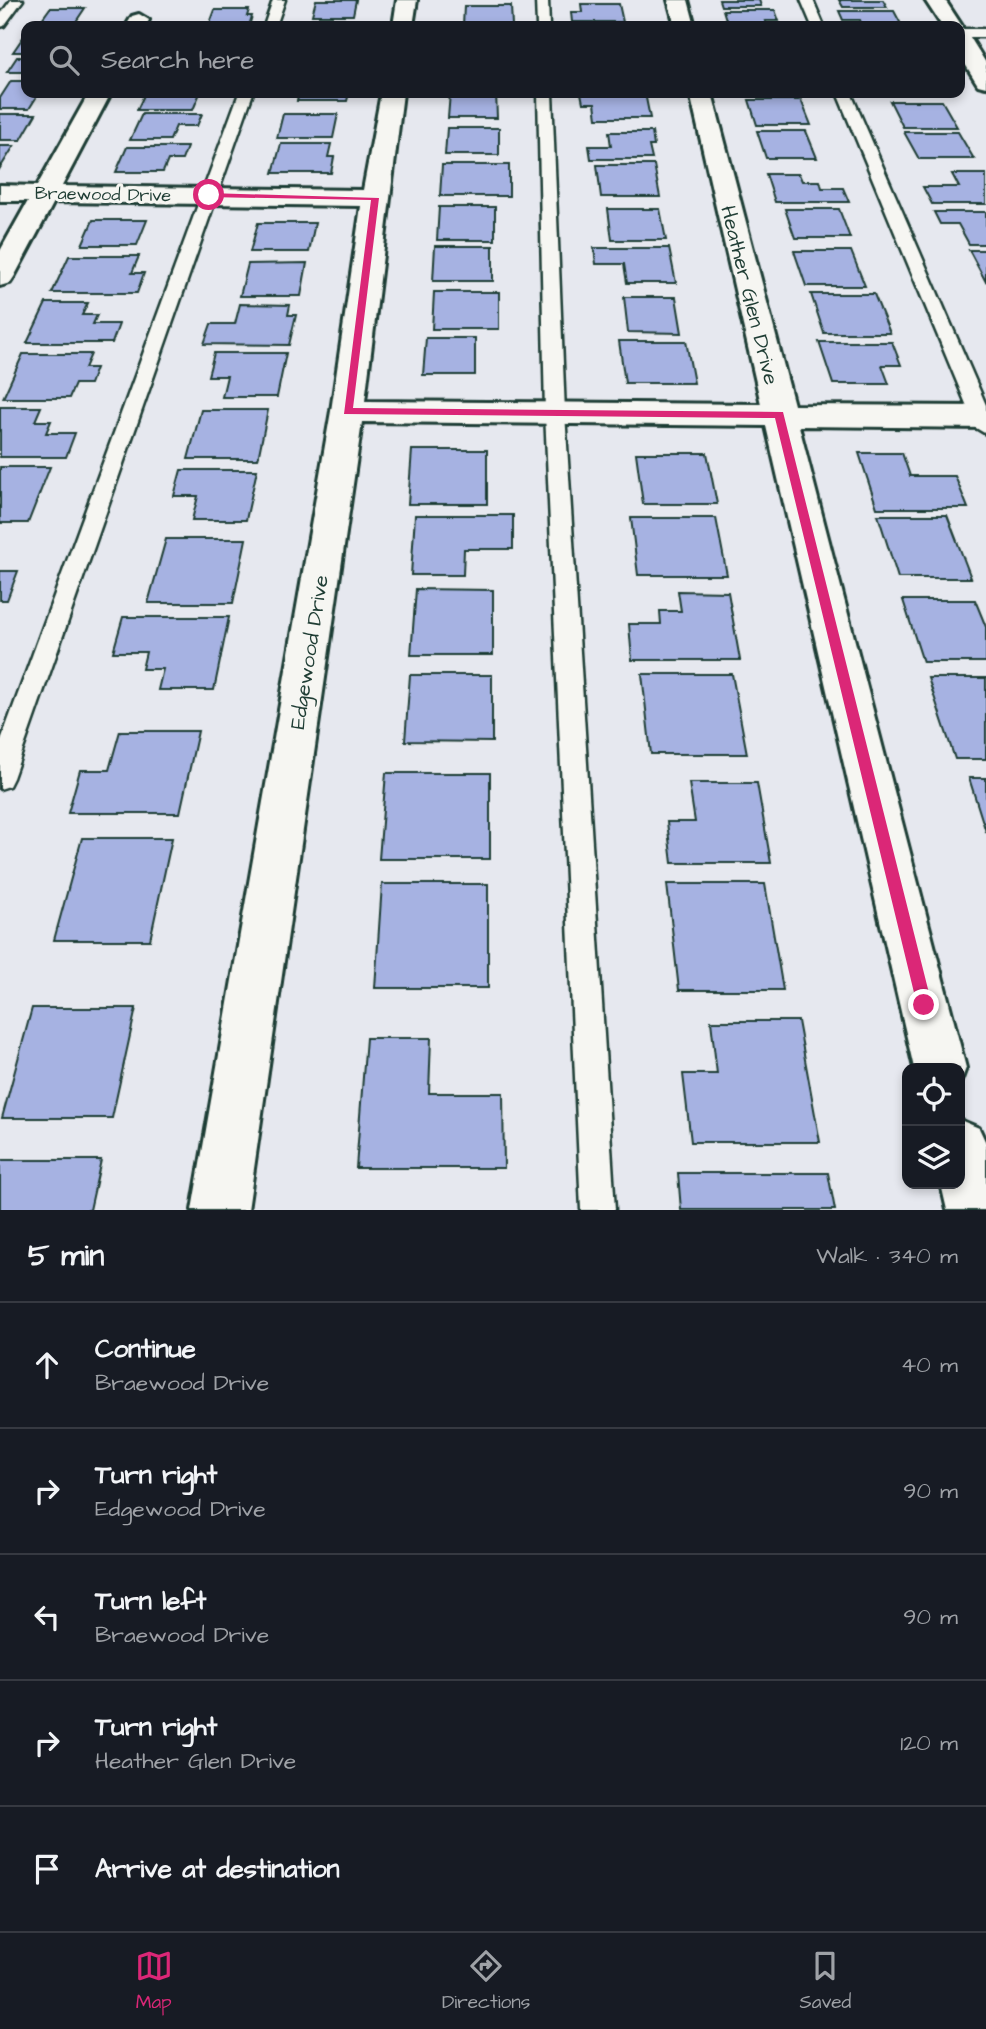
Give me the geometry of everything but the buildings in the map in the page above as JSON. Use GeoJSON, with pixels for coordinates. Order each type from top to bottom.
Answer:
{"type":"FeatureCollection","features":[{"type":"Feature","properties":{"kind":"street"},"geometry":{"type":"LineString","coordinates":[[404,21],[407,0]]}},
{"type":"Feature","properties":{"kind":"street"},"geometry":{"type":"LineString","coordinates":[[678,0],[684,21]]}},
{"type":"Feature","properties":{"kind":"street"},"geometry":{"type":"LineString","coordinates":[[935,0],[949,21]]}},
{"type":"Feature","properties":{"kind":"street"},"geometry":{"type":"LineString","coordinates":[[965,46],[986,80]]}},
{"type":"Feature","properties":{"kind":"street"},"geometry":{"type":"LineString","coordinates":[[0,277],[97,98]]}},
{"type":"Feature","properties":{"kind":"street","name":"Edgewood Drive"},"geometry":{"type":"LineString","coordinates":[[220,1210],[347,411],[391,98]]}},
{"type":"Feature","properties":{"kind":"street","name":"Heather Glen Drive"},"geometry":{"type":"LineString","coordinates":[[702,98],[939,1063]]}},
{"type":"Feature","properties":{"kind":"street","name":"Braewood Drive"},"geometry":{"type":"LineString","coordinates":[[0,193],[375,198]]}},
{"type":"Feature","properties":{"kind":"street"},"geometry":{"type":"LineString","coordinates":[[347,411],[779,414],[984,420]]}},
{"type":"Feature","properties":{"kind":"street"},"geometry":{"type":"LineString","coordinates":[[965,1168],[975,1210]]}},
{"type":"Feature","properties":{"kind":"lane"},"geometry":{"type":"LineString","coordinates":[[0,23],[17,0]]}},
{"type":"Feature","properties":{"kind":"lane"},"geometry":{"type":"LineString","coordinates":[[272,21],[279,0]]}},
{"type":"Feature","properties":{"kind":"lane"},"geometry":{"type":"LineString","coordinates":[[542,0],[543,21]]}},
{"type":"Feature","properties":{"kind":"lane"},"geometry":{"type":"LineString","coordinates":[[807,0],[816,21]]}},
{"type":"Feature","properties":{"kind":"lane"},"geometry":{"type":"LineString","coordinates":[[965,33],[986,33]]}},
{"type":"Feature","properties":{"kind":"lane"},"geometry":{"type":"LineString","coordinates":[[0,778],[244,98]]}},
{"type":"Feature","properties":{"kind":"lane"},"geometry":{"type":"LineString","coordinates":[[545,98],[555,413],[598,1210]]}},
{"type":"Feature","properties":{"kind":"lane"},"geometry":{"type":"LineString","coordinates":[[846,98],[984,420]]}},
{"type":"Feature","properties":{"kind":"route"},"geometry":{"type":"LineString","coordinates":[[209,195],[375,198],[347,411],[779,414],[924,1005]]}}]}
